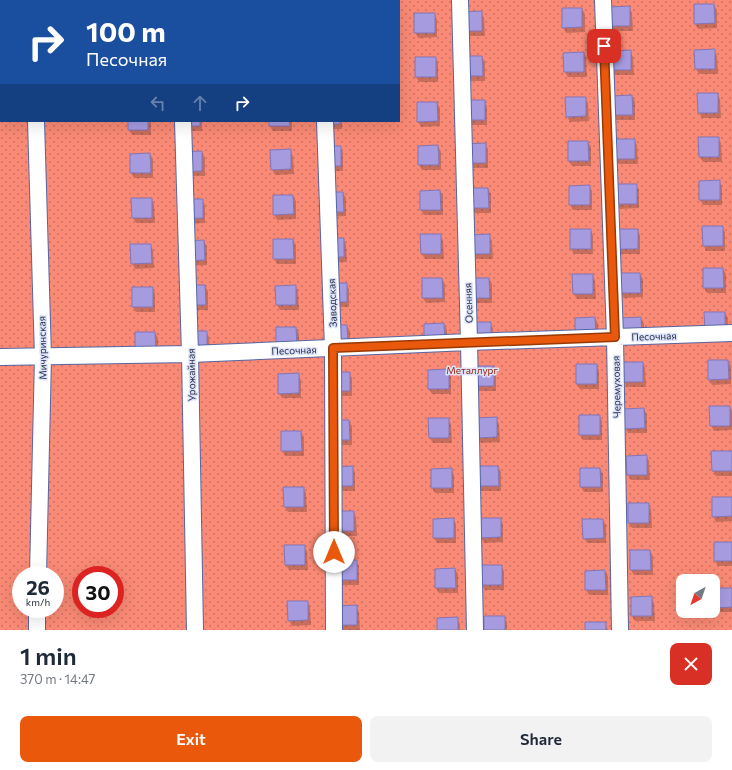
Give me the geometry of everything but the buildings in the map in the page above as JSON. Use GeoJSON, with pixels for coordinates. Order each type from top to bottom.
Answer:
{"type":"FeatureCollection","features":[{"type":"Feature","properties":{"kind":"street","name":"Осенняя"},"geometry":{"type":"LineString","coordinates":[[460,0],[470,342],[475,630]]}},
{"type":"Feature","properties":{"kind":"street","name":"Черемуховая"},"geometry":{"type":"LineString","coordinates":[[602,0],[615,337],[620,630]]}},
{"type":"Feature","properties":{"kind":"street","name":"Мичуринская"},"geometry":{"type":"LineString","coordinates":[[36,122],[43,357],[38,566]]}},
{"type":"Feature","properties":{"kind":"street","name":"Урожайная"},"geometry":{"type":"LineString","coordinates":[[183,122],[190,354],[195,630]]}},
{"type":"Feature","properties":{"kind":"street","name":"Заводская"},"geometry":{"type":"LineString","coordinates":[[325,122],[333,348],[334,630]]}},
{"type":"Feature","properties":{"kind":"street","name":"Песочная"},"geometry":{"type":"LineString","coordinates":[[0,357],[190,354],[732,333]]}},
{"type":"Feature","properties":{"kind":"street"},"geometry":{"type":"LineString","coordinates":[[37,618],[37,630]]}},
{"type":"Feature","properties":{"kind":"green space","name":"Металлург"},"geometry":{"type":"Polygon","coordinates":[[[400,0],[732,0],[732,630],[0,630],[0,122],[400,122],[400,0]]]}},
{"type":"Feature","properties":{"kind":"route"},"geometry":{"type":"LineString","coordinates":[[334,552],[333,348],[615,337],[604,46]]}}]}
